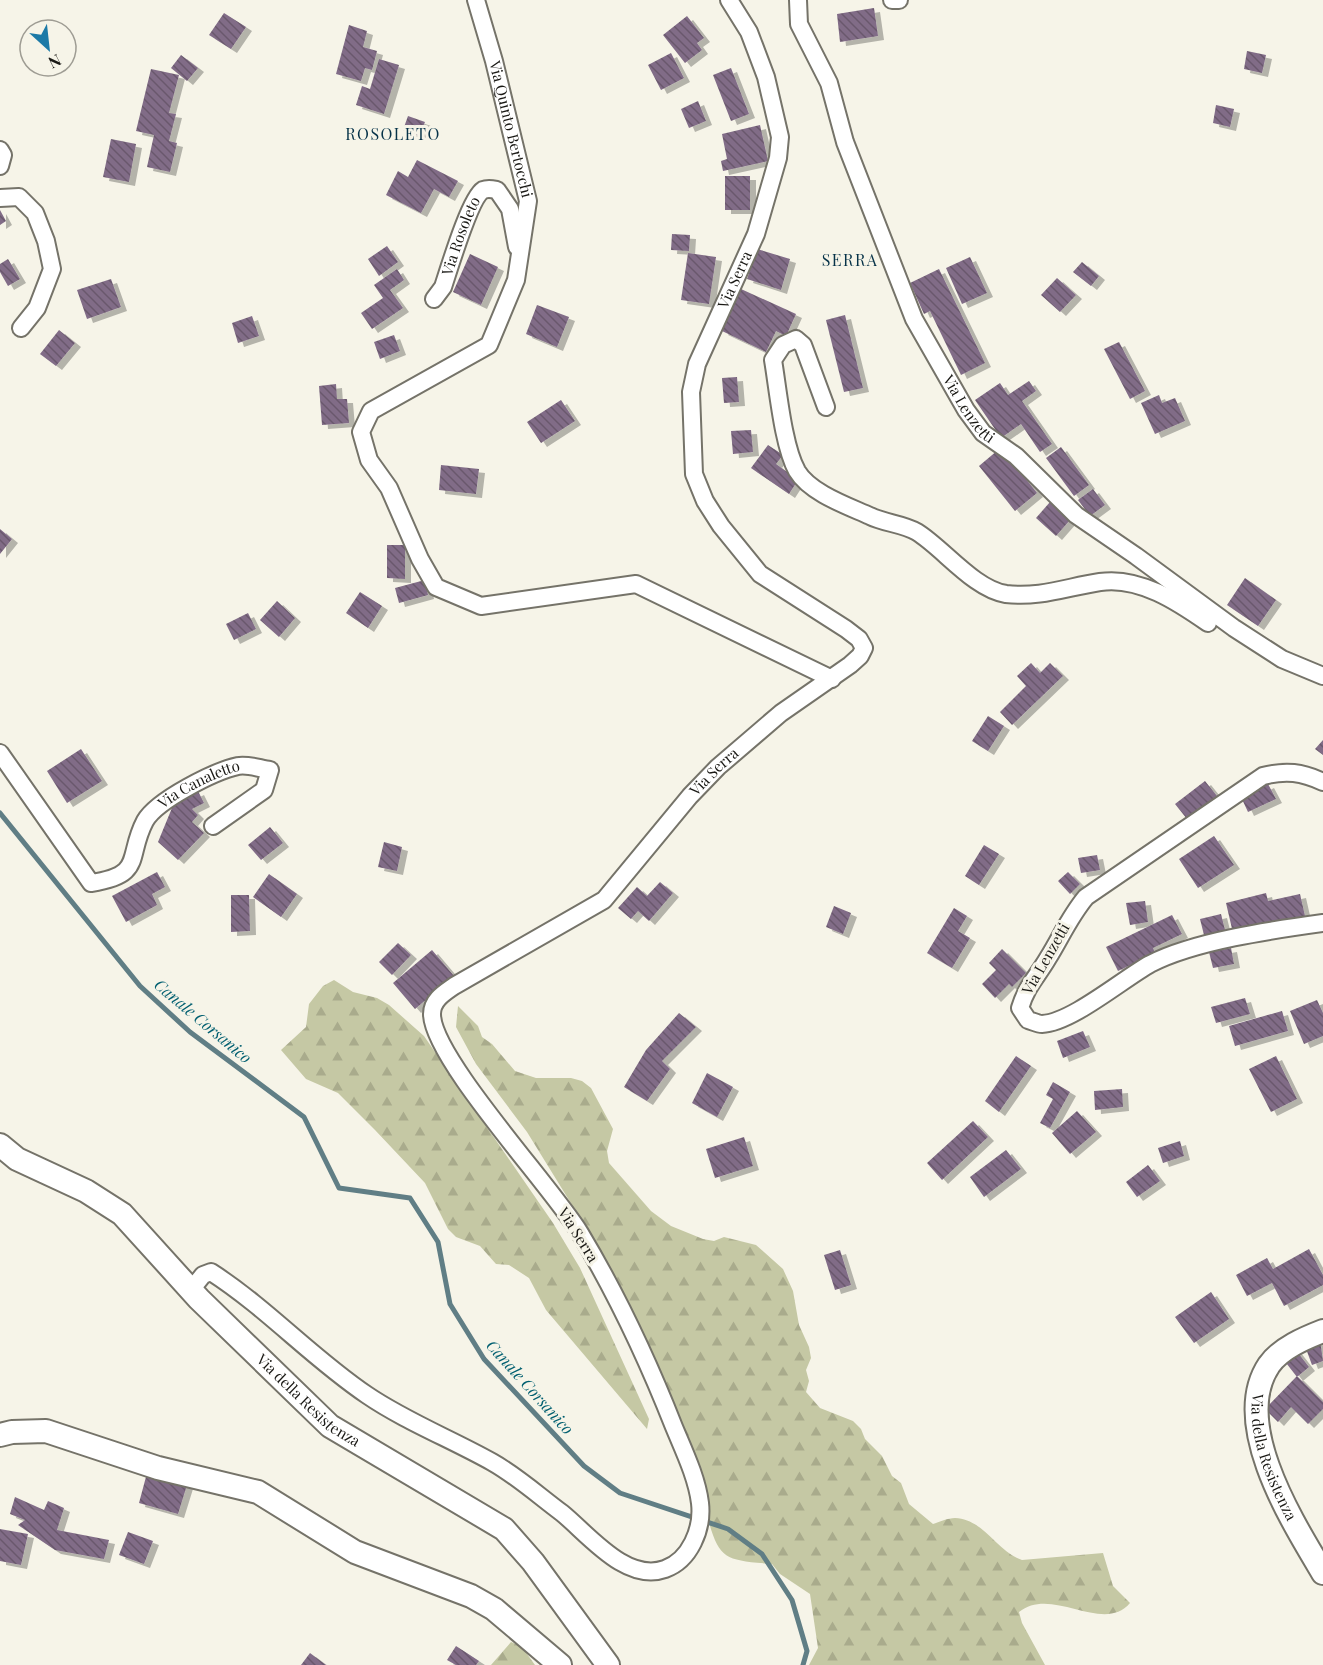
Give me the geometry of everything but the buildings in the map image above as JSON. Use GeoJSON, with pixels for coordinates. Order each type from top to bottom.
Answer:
{"type":"FeatureCollection","features":[{"type":"Feature","properties":{"kind":"street","name":"Via Quinto Bertocchi"},"geometry":{"type":"LineString","coordinates":[[476,0],[494,61],[528,201],[516,280],[489,345],[371,411],[361,432],[369,460],[389,488],[420,559],[436,587],[481,606],[636,584],[832,679]]}},
{"type":"Feature","properties":{"kind":"street","name":"Via Serra"},"geometry":{"type":"LineString","coordinates":[[191,1290],[203,1275],[211,1272],[368,1395],[495,1464],[581,1528],[601,1550],[623,1564],[648,1572],[664,1570],[683,1559],[696,1538],[700,1504],[686,1454],[659,1389],[579,1231],[457,1071],[437,1030],[432,1014],[435,1000],[454,986],[604,900],[620,885],[690,796],[718,767],[781,713],[832,679],[860,656],[864,648],[859,639],[760,574],[720,526],[694,474],[691,392],[698,364],[756,234],[778,158],[780,137],[766,77],[749,32],[729,0]]}},
{"type":"Feature","properties":{"kind":"street","name":"Via Lenzetti"},"geometry":{"type":"LineString","coordinates":[[798,0],[799,24],[829,82],[844,142],[914,319],[966,410],[983,433],[1016,456],[1076,515],[1234,628],[1282,659],[1323,676]]}},
{"type":"Feature","properties":{"kind":"street"},"geometry":{"type":"LineString","coordinates":[[892,0],[899,0]]}},
{"type":"Feature","properties":{"kind":"street"},"geometry":{"type":"LineString","coordinates":[[0,150],[3,155],[0,166]]}},
{"type":"Feature","properties":{"kind":"street","name":"Via Rosoleto"},"geometry":{"type":"LineString","coordinates":[[434,299],[443,287],[471,206],[482,191],[490,188],[497,190],[510,209],[519,260]]}},
{"type":"Feature","properties":{"kind":"street"},"geometry":{"type":"LineString","coordinates":[[0,198],[19,197],[35,213],[46,241],[52,269],[37,308],[21,328]]}},
{"type":"Feature","properties":{"kind":"street"},"geometry":{"type":"LineString","coordinates":[[826,407],[803,345],[796,339],[783,345],[773,360],[783,425],[798,471],[822,494],[880,521],[916,531],[970,576],[1003,594],[1043,595],[1102,582],[1141,586],[1179,603],[1268,661],[1282,659]]}},
{"type":"Feature","properties":{"kind":"street","name":"Via Canaletto"},"geometry":{"type":"LineString","coordinates":[[0,753],[91,883],[113,879],[132,865],[146,820],[184,788],[240,766],[270,770],[264,790],[213,826]]}},
{"type":"Feature","properties":{"kind":"street","name":"Via Lenzetti"},"geometry":{"type":"LineString","coordinates":[[1323,782],[1300,773],[1284,771],[1263,776],[1086,897],[1074,911],[1047,960],[1026,989],[1020,1008],[1028,1020],[1041,1024],[1060,1018],[1096,999],[1150,964],[1188,949],[1323,923]]}},
{"type":"Feature","properties":{"kind":"street","name":"Via della Resistenza"},"geometry":{"type":"LineString","coordinates":[[0,1144],[17,1159],[87,1191],[122,1214],[191,1290],[330,1426],[504,1529],[533,1562],[609,1665]]}},
{"type":"Feature","properties":{"kind":"street","name":"Via della Resistenza"},"geometry":{"type":"LineString","coordinates":[[1323,1330],[1283,1350],[1269,1365],[1256,1399],[1257,1433],[1275,1483],[1323,1573]]}},
{"type":"Feature","properties":{"kind":"street"},"geometry":{"type":"LineString","coordinates":[[0,1435],[12,1432],[46,1431],[158,1468],[258,1492],[354,1552],[471,1596],[486,1605],[560,1665]]}},
{"type":"Feature","properties":{"kind":"green space"},"geometry":{"type":"Polygon","coordinates":[[[334,980],[353,992],[377,998],[389,1005],[424,1036],[553,1223],[580,1268],[649,1419],[647,1429],[546,1310],[529,1278],[509,1265],[496,1264],[480,1246],[456,1237],[448,1229],[425,1183],[338,1093],[306,1079],[281,1050],[306,1027],[309,1004],[323,986],[334,980]]]}},
{"type":"Feature","properties":{"kind":"green space"},"geometry":{"type":"Polygon","coordinates":[[[458,1006],[478,1026],[482,1037],[492,1044],[515,1071],[536,1078],[571,1078],[582,1081],[591,1088],[613,1129],[607,1151],[609,1163],[651,1211],[671,1226],[703,1239],[714,1241],[724,1237],[756,1245],[783,1269],[793,1291],[799,1325],[809,1347],[811,1358],[806,1370],[809,1381],[806,1392],[820,1408],[853,1421],[861,1429],[865,1439],[882,1456],[892,1476],[901,1483],[909,1504],[933,1524],[955,1518],[974,1524],[1013,1556],[1022,1560],[1103,1553],[1113,1586],[1130,1603],[1119,1611],[1106,1614],[1046,1604],[1032,1605],[1019,1612],[1022,1623],[1045,1665],[809,1665],[818,1648],[810,1594],[780,1574],[772,1564],[743,1561],[726,1555],[715,1540],[706,1512],[593,1239],[527,1132],[476,1064],[456,1027],[458,1006]]]}},
{"type":"Feature","properties":{"kind":"green space"},"geometry":{"type":"Polygon","coordinates":[[[511,1642],[522,1647],[535,1665],[491,1665],[511,1642]]]}},
{"type":"Feature","properties":{"kind":"waterway","name":"Canale Corsanico"},"geometry":{"type":"LineString","coordinates":[[0,813],[140,986],[190,1032],[304,1117],[339,1188],[410,1198],[438,1242],[450,1304],[484,1359],[584,1466],[620,1493],[728,1529],[762,1554],[792,1600],[807,1651],[803,1665]]}},
{"type":"Feature","properties":{"kind":"district","name":"ROSOLETO"},"geometry":{"type":"Point","coordinates":[393,134]}},
{"type":"Feature","properties":{"kind":"district","name":"SERRA"},"geometry":{"type":"Point","coordinates":[850,260]}}]}
